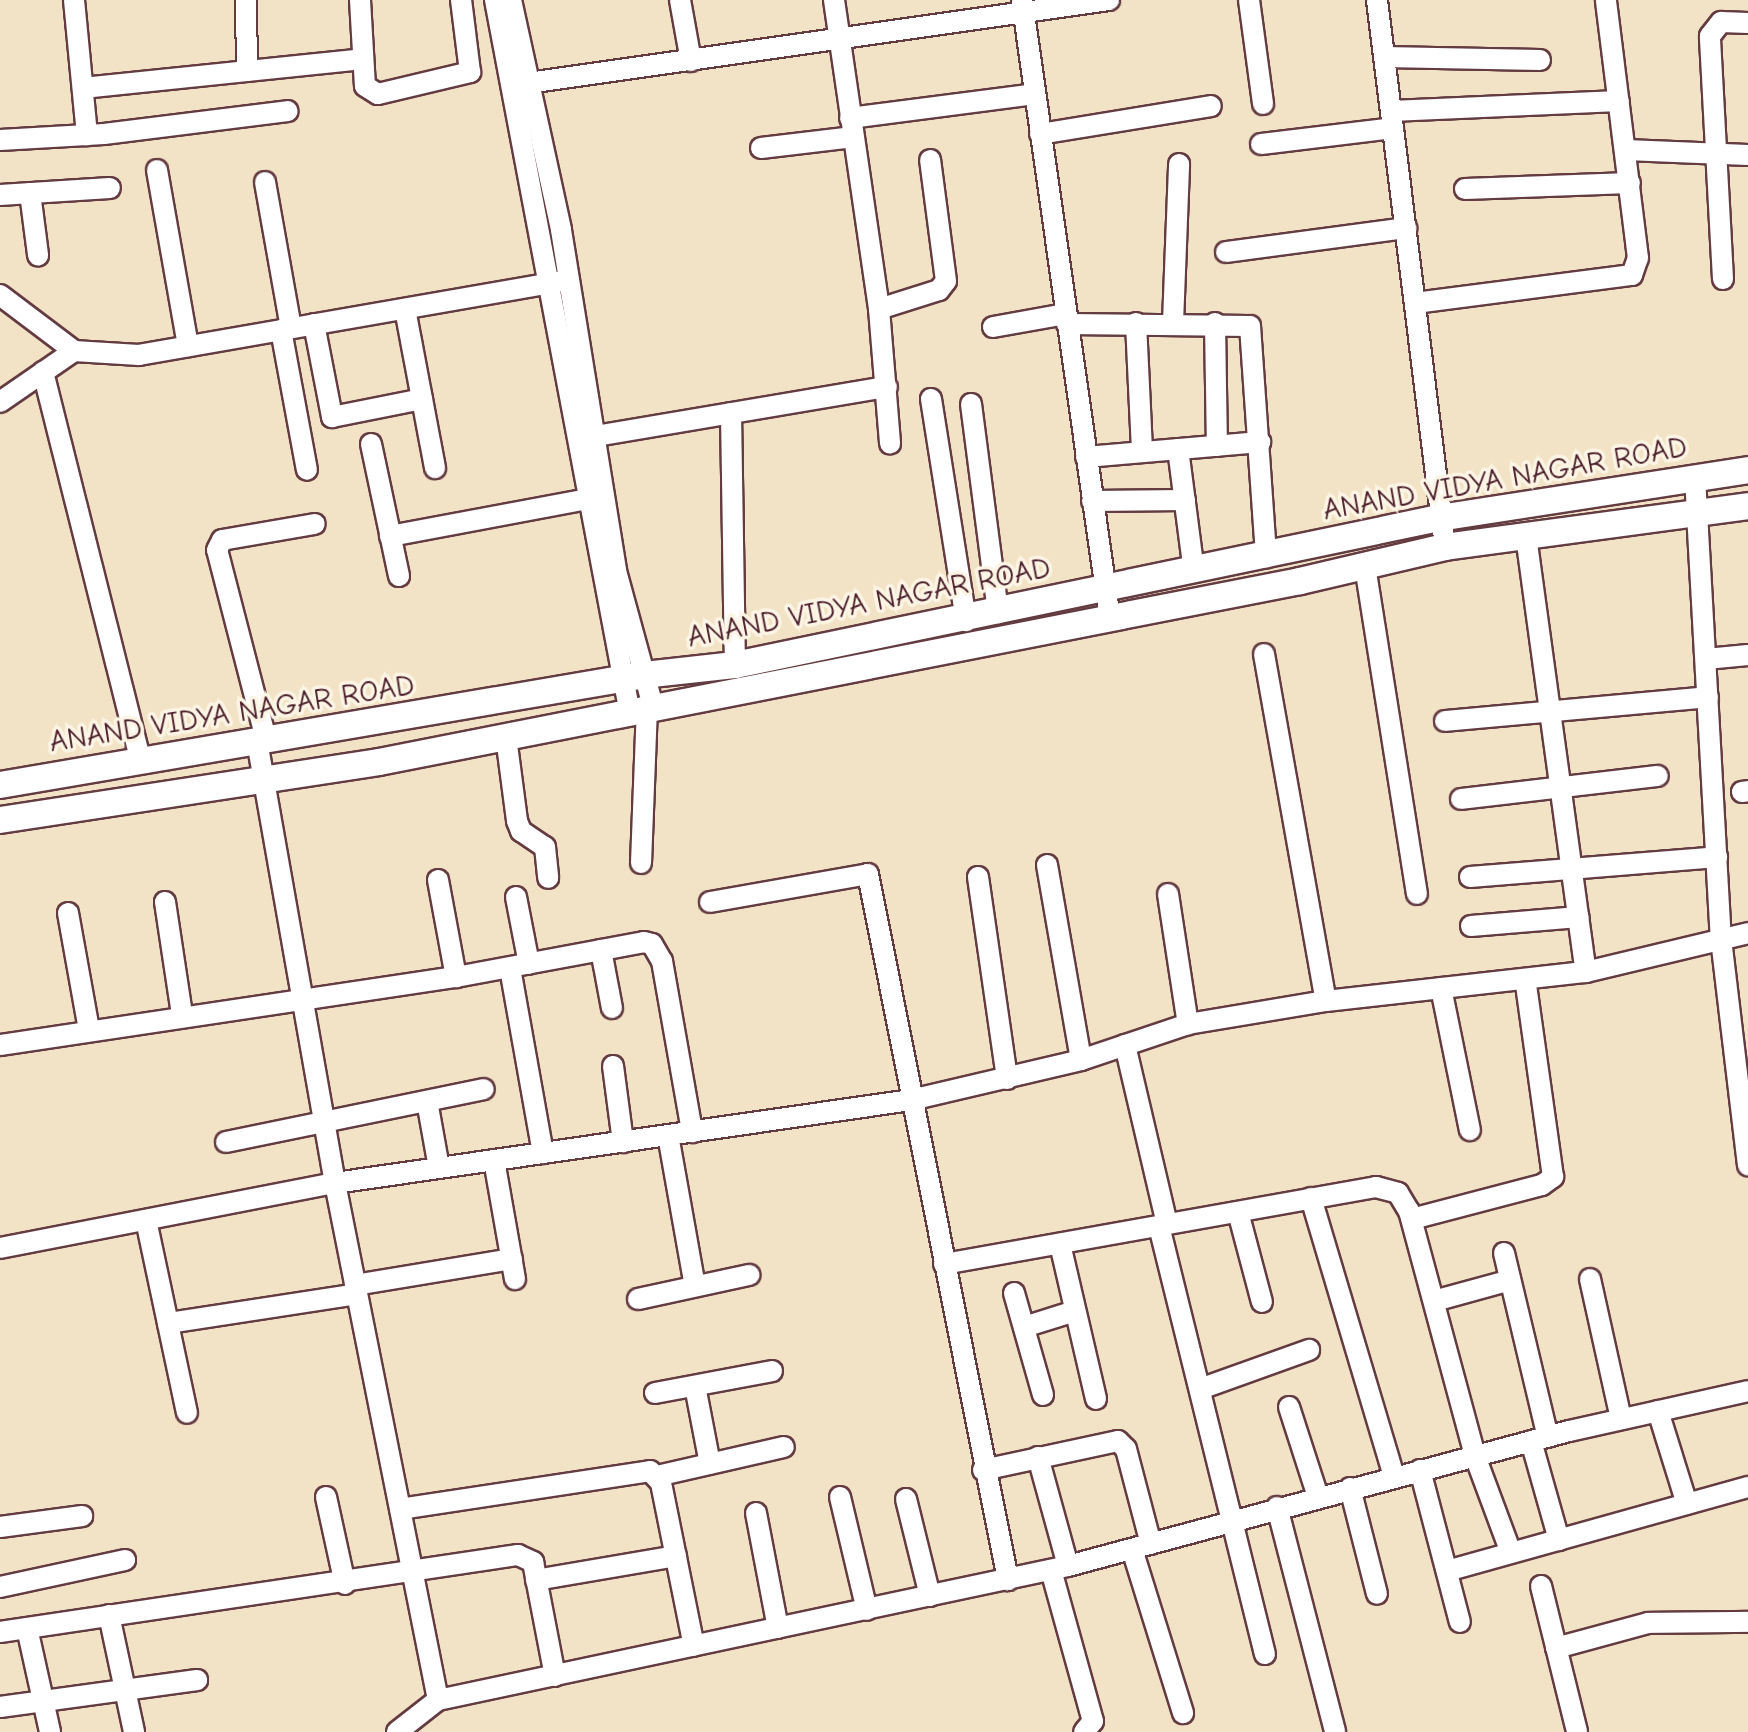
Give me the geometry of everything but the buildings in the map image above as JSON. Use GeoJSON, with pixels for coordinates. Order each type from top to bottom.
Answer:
{"type":"FeatureCollection","features":[{"type":"Feature","properties":{"kind":"main road","name":"ANAND VIDYA NAGAR ROAD"},"geometry":{"type":"LineString","coordinates":[[0,785],[634,677],[735,665],[966,621],[1439,518],[1748,470]]}},
{"type":"Feature","properties":{"kind":"main road","name":"ANAND VIDYA NAGAR ROAD"},"geometry":{"type":"LineString","coordinates":[[0,820],[265,781],[644,711],[1110,619],[1445,547],[1748,506]]}},
{"type":"Feature","properties":{"kind":"street"},"geometry":{"type":"LineString","coordinates":[[74,0],[87,135]]}},
{"type":"Feature","properties":{"kind":"street"},"geometry":{"type":"LineString","coordinates":[[246,0],[247,71]]}},
{"type":"Feature","properties":{"kind":"street"},"geometry":{"type":"LineString","coordinates":[[360,0],[365,86],[378,94],[470,72],[461,0]]}},
{"type":"Feature","properties":{"kind":"street"},"geometry":{"type":"LineString","coordinates":[[495,0],[548,284],[644,711],[641,863]]}},
{"type":"Feature","properties":{"kind":"street"},"geometry":{"type":"LineString","coordinates":[[511,0],[569,280],[596,436],[597,498]]}},
{"type":"Feature","properties":{"kind":"street"},"geometry":{"type":"LineString","coordinates":[[680,0],[691,61]]}},
{"type":"Feature","properties":{"kind":"street"},"geometry":{"type":"LineString","coordinates":[[834,0],[879,309],[890,444]]}},
{"type":"Feature","properties":{"kind":"street"},"geometry":{"type":"LineString","coordinates":[[528,83],[691,61],[1022,6],[1109,0]]}},
{"type":"Feature","properties":{"kind":"street"},"geometry":{"type":"LineString","coordinates":[[1249,0],[1263,104]]}},
{"type":"Feature","properties":{"kind":"street"},"geometry":{"type":"LineString","coordinates":[[1377,0],[1445,547]]}},
{"type":"Feature","properties":{"kind":"street"},"geometry":{"type":"LineString","coordinates":[[1415,303],[1626,279],[1637,268],[1630,183],[1606,0]]}},
{"type":"Feature","properties":{"kind":"street"},"geometry":{"type":"LineString","coordinates":[[1022,6],[1110,619]]}},
{"type":"Feature","properties":{"kind":"street"},"geometry":{"type":"LineString","coordinates":[[1723,279],[1711,30],[1721,22],[1748,23]]}},
{"type":"Feature","properties":{"kind":"street"},"geometry":{"type":"LineString","coordinates":[[1384,57],[1540,60]]}},
{"type":"Feature","properties":{"kind":"street"},"geometry":{"type":"LineString","coordinates":[[83,88],[363,59]]}},
{"type":"Feature","properties":{"kind":"street"},"geometry":{"type":"LineString","coordinates":[[761,148],[851,127],[1034,94]]}},
{"type":"Feature","properties":{"kind":"street"},"geometry":{"type":"LineString","coordinates":[[1261,144],[1392,120],[1619,101]]}},
{"type":"Feature","properties":{"kind":"street"},"geometry":{"type":"LineString","coordinates":[[1040,134],[1211,106]]}},
{"type":"Feature","properties":{"kind":"street"},"geometry":{"type":"LineString","coordinates":[[0,140],[87,135],[288,111]]}},
{"type":"Feature","properties":{"kind":"street"},"geometry":{"type":"LineString","coordinates":[[1626,150],[1748,155]]}},
{"type":"Feature","properties":{"kind":"street"},"geometry":{"type":"LineString","coordinates":[[879,309],[939,290],[946,281],[930,160]]}},
{"type":"Feature","properties":{"kind":"street"},"geometry":{"type":"LineString","coordinates":[[1173,323],[1179,164]]}},
{"type":"Feature","properties":{"kind":"street"},"geometry":{"type":"LineString","coordinates":[[157,170],[188,346]]}},
{"type":"Feature","properties":{"kind":"street"},"geometry":{"type":"LineString","coordinates":[[265,182],[307,470]]}},
{"type":"Feature","properties":{"kind":"street"},"geometry":{"type":"LineString","coordinates":[[1465,189],[1630,183]]}},
{"type":"Feature","properties":{"kind":"street"},"geometry":{"type":"LineString","coordinates":[[0,195],[110,188]]}},
{"type":"Feature","properties":{"kind":"street"},"geometry":{"type":"LineString","coordinates":[[30,193],[38,255]]}},
{"type":"Feature","properties":{"kind":"street"},"geometry":{"type":"LineString","coordinates":[[1226,252],[1406,228]]}},
{"type":"Feature","properties":{"kind":"street"},"geometry":{"type":"LineString","coordinates":[[0,295],[74,351],[139,355],[569,280]]}},
{"type":"Feature","properties":{"kind":"street"},"geometry":{"type":"LineString","coordinates":[[405,309],[435,468]]}},
{"type":"Feature","properties":{"kind":"street"},"geometry":{"type":"LineString","coordinates":[[993,327],[1066,319],[1244,324],[1253,332],[1266,557]]}},
{"type":"Feature","properties":{"kind":"street"},"geometry":{"type":"LineString","coordinates":[[1136,323],[1142,452]]}},
{"type":"Feature","properties":{"kind":"street"},"geometry":{"type":"LineString","coordinates":[[1215,323],[1217,446]]}},
{"type":"Feature","properties":{"kind":"street"},"geometry":{"type":"LineString","coordinates":[[314,324],[332,417],[422,399]]}},
{"type":"Feature","properties":{"kind":"street"},"geometry":{"type":"LineString","coordinates":[[0,402],[74,351]]}},
{"type":"Feature","properties":{"kind":"street"},"geometry":{"type":"LineString","coordinates":[[43,372],[141,762]]}},
{"type":"Feature","properties":{"kind":"street"},"geometry":{"type":"LineString","coordinates":[[596,436],[887,387]]}},
{"type":"Feature","properties":{"kind":"street"},"geometry":{"type":"LineString","coordinates":[[931,399],[966,621]]}},
{"type":"Feature","properties":{"kind":"street"},"geometry":{"type":"LineString","coordinates":[[971,404],[998,613]]}},
{"type":"Feature","properties":{"kind":"street"},"geometry":{"type":"LineString","coordinates":[[731,413],[735,665]]}},
{"type":"Feature","properties":{"kind":"street"},"geometry":{"type":"LineString","coordinates":[[1086,457],[1260,442]]}},
{"type":"Feature","properties":{"kind":"street"},"geometry":{"type":"LineString","coordinates":[[371,444],[399,576]]}},
{"type":"Feature","properties":{"kind":"street"},"geometry":{"type":"LineString","coordinates":[[1178,449],[1194,572]]}},
{"type":"Feature","properties":{"kind":"street"},"geometry":{"type":"LineString","coordinates":[[1695,477],[1721,939],[1742,1070],[1748,1165]]}},
{"type":"Feature","properties":{"kind":"street"},"geometry":{"type":"LineString","coordinates":[[390,536],[597,498]]}},
{"type":"Feature","properties":{"kind":"street"},"geometry":{"type":"LineString","coordinates":[[1092,501],[1185,500]]}},
{"type":"Feature","properties":{"kind":"street"},"geometry":{"type":"LineString","coordinates":[[315,524],[222,540],[217,550],[262,740],[265,781],[335,1183],[438,1700]]}},
{"type":"Feature","properties":{"kind":"street"},"geometry":{"type":"LineString","coordinates":[[1526,536],[1586,972]]}},
{"type":"Feature","properties":{"kind":"street"},"geometry":{"type":"LineString","coordinates":[[1365,566],[1417,894]]}},
{"type":"Feature","properties":{"kind":"street"},"geometry":{"type":"LineString","coordinates":[[1264,654],[1326,1001]]}},
{"type":"Feature","properties":{"kind":"street"},"geometry":{"type":"LineString","coordinates":[[1706,659],[1748,655]]}},
{"type":"Feature","properties":{"kind":"street"},"geometry":{"type":"LineString","coordinates":[[1445,721],[1550,709],[1708,697]]}},
{"type":"Feature","properties":{"kind":"street"},"geometry":{"type":"LineString","coordinates":[[506,737],[517,821],[521,831],[545,847],[548,878]]}},
{"type":"Feature","properties":{"kind":"street"},"geometry":{"type":"LineString","coordinates":[[1461,799],[1658,776]]}},
{"type":"Feature","properties":{"kind":"street"},"geometry":{"type":"LineString","coordinates":[[1470,877],[1717,857]]}},
{"type":"Feature","properties":{"kind":"street"},"geometry":{"type":"LineString","coordinates":[[1047,865],[1081,1060]]}},
{"type":"Feature","properties":{"kind":"street"},"geometry":{"type":"LineString","coordinates":[[710,902],[868,874],[983,1470],[1008,1580]]}},
{"type":"Feature","properties":{"kind":"street"},"geometry":{"type":"LineString","coordinates":[[978,877],[1007,1079]]}},
{"type":"Feature","properties":{"kind":"street"},"geometry":{"type":"LineString","coordinates":[[438,880],[456,977]]}},
{"type":"Feature","properties":{"kind":"street"},"geometry":{"type":"LineString","coordinates":[[1168,894],[1188,1024]]}},
{"type":"Feature","properties":{"kind":"street"},"geometry":{"type":"LineString","coordinates":[[516,897],[520,966],[543,1153]]}},
{"type":"Feature","properties":{"kind":"street"},"geometry":{"type":"LineString","coordinates":[[165,902],[182,1015]]}},
{"type":"Feature","properties":{"kind":"street"},"geometry":{"type":"LineString","coordinates":[[68,913],[89,1030]]}},
{"type":"Feature","properties":{"kind":"street"},"geometry":{"type":"LineString","coordinates":[[1471,926],[1579,917]]}},
{"type":"Feature","properties":{"kind":"street"},"geometry":{"type":"LineString","coordinates":[[0,1248],[335,1183],[911,1100],[1081,1060],[1188,1024],[1326,1001],[1586,972],[1748,933]]}},
{"type":"Feature","properties":{"kind":"street"},"geometry":{"type":"LineString","coordinates":[[0,1045],[182,1015],[456,977],[644,942],[658,950],[692,1132]]}},
{"type":"Feature","properties":{"kind":"street"},"geometry":{"type":"LineString","coordinates":[[601,950],[612,1008]]}},
{"type":"Feature","properties":{"kind":"street"},"geometry":{"type":"LineString","coordinates":[[1412,1219],[1542,1185],[1553,1177],[1525,979]]}},
{"type":"Feature","properties":{"kind":"street"},"geometry":{"type":"LineString","coordinates":[[1441,988],[1470,1130]]}},
{"type":"Feature","properties":{"kind":"street"},"geometry":{"type":"LineString","coordinates":[[1125,1045],[1200,1389],[1265,1654]]}},
{"type":"Feature","properties":{"kind":"street"},"geometry":{"type":"LineString","coordinates":[[613,1066],[623,1142]]}},
{"type":"Feature","properties":{"kind":"street"},"geometry":{"type":"LineString","coordinates":[[226,1142],[325,1125],[484,1089]]}},
{"type":"Feature","properties":{"kind":"street"},"geometry":{"type":"LineString","coordinates":[[427,1101],[439,1168]]}},
{"type":"Feature","properties":{"kind":"street"},"geometry":{"type":"LineString","coordinates":[[668,1135],[695,1286]]}},
{"type":"Feature","properties":{"kind":"street"},"geometry":{"type":"LineString","coordinates":[[168,1323],[356,1290],[513,1269],[494,1160]]}},
{"type":"Feature","properties":{"kind":"street"},"geometry":{"type":"LineString","coordinates":[[944,1264],[1376,1187],[1398,1193],[1412,1219],[1475,1456],[1511,1553]]}},
{"type":"Feature","properties":{"kind":"street"},"geometry":{"type":"LineString","coordinates":[[1311,1198],[1394,1477]]}},
{"type":"Feature","properties":{"kind":"street"},"geometry":{"type":"LineString","coordinates":[[1238,1212],[1262,1302]]}},
{"type":"Feature","properties":{"kind":"street"},"geometry":{"type":"LineString","coordinates":[[146,1220],[187,1413]]}},
{"type":"Feature","properties":{"kind":"street"},"geometry":{"type":"LineString","coordinates":[[1060,1244],[1096,1399]]}},
{"type":"Feature","properties":{"kind":"street"},"geometry":{"type":"LineString","coordinates":[[1504,1253],[1559,1540]]}},
{"type":"Feature","properties":{"kind":"street"},"geometry":{"type":"LineString","coordinates":[[638,1299],[749,1275]]}},
{"type":"Feature","properties":{"kind":"street"},"geometry":{"type":"LineString","coordinates":[[1590,1279],[1621,1419]]}},
{"type":"Feature","properties":{"kind":"street"},"geometry":{"type":"LineString","coordinates":[[1434,1301],[1510,1280]]}},
{"type":"Feature","properties":{"kind":"street"},"geometry":{"type":"LineString","coordinates":[[1014,1293],[1043,1395]]}},
{"type":"Feature","properties":{"kind":"street"},"geometry":{"type":"LineString","coordinates":[[1024,1327],[1075,1311]]}},
{"type":"Feature","properties":{"kind":"street"},"geometry":{"type":"LineString","coordinates":[[1200,1389],[1309,1350]]}},
{"type":"Feature","properties":{"kind":"street"},"geometry":{"type":"LineString","coordinates":[[655,1393],[772,1371]]}},
{"type":"Feature","properties":{"kind":"street"},"geometry":{"type":"LineString","coordinates":[[695,1386],[710,1464]]}},
{"type":"Feature","properties":{"kind":"street"},"geometry":{"type":"LineString","coordinates":[[397,1732],[438,1700],[1060,1568],[1277,1507],[1540,1439],[1748,1391]]}},
{"type":"Feature","properties":{"kind":"street"},"geometry":{"type":"LineString","coordinates":[[1289,1407],[1318,1497]]}},
{"type":"Feature","properties":{"kind":"street"},"geometry":{"type":"LineString","coordinates":[[1658,1411],[1687,1504]]}},
{"type":"Feature","properties":{"kind":"street"},"geometry":{"type":"LineString","coordinates":[[983,1470],[1118,1441],[1126,1449],[1141,1546],[1183,1713]]}},
{"type":"Feature","properties":{"kind":"street"},"geometry":{"type":"LineString","coordinates":[[400,1509],[641,1469],[657,1476],[784,1447]]}},
{"type":"Feature","properties":{"kind":"street"},"geometry":{"type":"LineString","coordinates":[[1038,1457],[1093,1721],[1084,1732]]}},
{"type":"Feature","properties":{"kind":"street"},"geometry":{"type":"LineString","coordinates":[[1420,1470],[1460,1622]]}},
{"type":"Feature","properties":{"kind":"street"},"geometry":{"type":"LineString","coordinates":[[657,1476],[694,1646]]}},
{"type":"Feature","properties":{"kind":"street"},"geometry":{"type":"LineString","coordinates":[[1447,1571],[1748,1487]]}},
{"type":"Feature","properties":{"kind":"street"},"geometry":{"type":"LineString","coordinates":[[1350,1488],[1377,1594]]}},
{"type":"Feature","properties":{"kind":"street"},"geometry":{"type":"LineString","coordinates":[[326,1497],[345,1584]]}},
{"type":"Feature","properties":{"kind":"street"},"geometry":{"type":"LineString","coordinates":[[840,1497],[867,1610]]}},
{"type":"Feature","properties":{"kind":"street"},"geometry":{"type":"LineString","coordinates":[[906,1499],[930,1596]]}},
{"type":"Feature","properties":{"kind":"street"},"geometry":{"type":"LineString","coordinates":[[1277,1507],[1335,1732]]}},
{"type":"Feature","properties":{"kind":"street"},"geometry":{"type":"LineString","coordinates":[[756,1513],[778,1628]]}},
{"type":"Feature","properties":{"kind":"street"},"geometry":{"type":"LineString","coordinates":[[0,1527],[82,1516]]}},
{"type":"Feature","properties":{"kind":"street"},"geometry":{"type":"LineString","coordinates":[[0,1632],[413,1575],[518,1555],[530,1558],[555,1676]]}},
{"type":"Feature","properties":{"kind":"street"},"geometry":{"type":"LineString","coordinates":[[536,1580],[676,1556]]}},
{"type":"Feature","properties":{"kind":"street"},"geometry":{"type":"LineString","coordinates":[[0,1587],[125,1560]]}},
{"type":"Feature","properties":{"kind":"street"},"geometry":{"type":"LineString","coordinates":[[1541,1586],[1577,1732]]}},
{"type":"Feature","properties":{"kind":"street"},"geometry":{"type":"LineString","coordinates":[[109,1615],[134,1732]]}},
{"type":"Feature","properties":{"kind":"street"},"geometry":{"type":"LineString","coordinates":[[1556,1648],[1648,1623],[1748,1622]]}},
{"type":"Feature","properties":{"kind":"street"},"geometry":{"type":"LineString","coordinates":[[27,1628],[50,1732]]}},
{"type":"Feature","properties":{"kind":"street"},"geometry":{"type":"LineString","coordinates":[[0,1707],[197,1680]]}}]}
